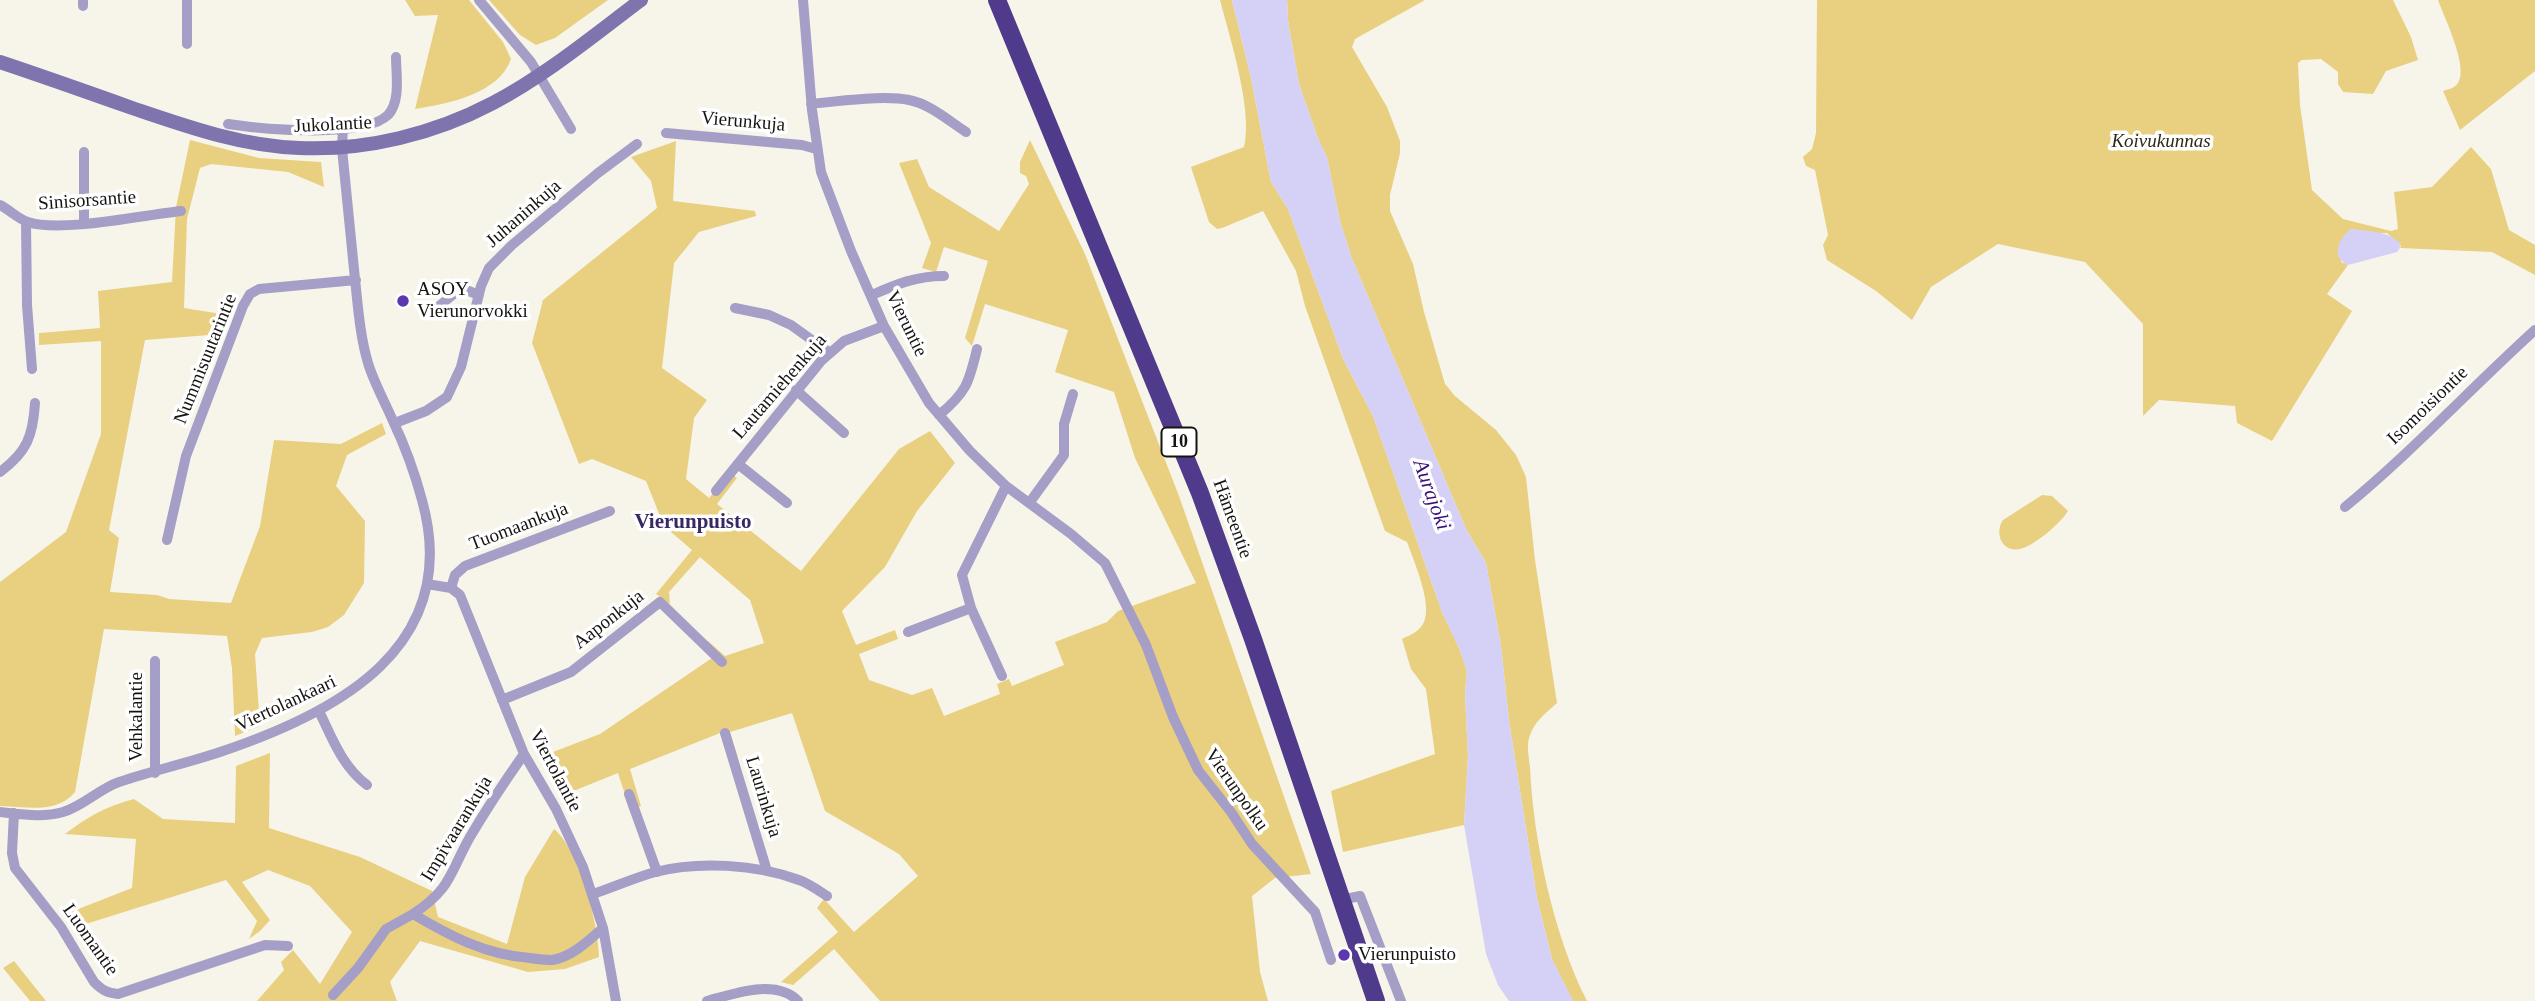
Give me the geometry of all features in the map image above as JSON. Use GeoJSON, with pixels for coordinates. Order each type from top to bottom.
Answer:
{"type":"FeatureCollection","features":[{"type":"Feature","properties":{"kind":"highway","name":"Hämeentie"},"geometry":{"type":"LineString","coordinates":[[987,0],[1001,34],[1021,62]]}},
{"type":"Feature","properties":{"kind":"highway","name":"Hämeentie"},"geometry":{"type":"LineString","coordinates":[[997,0],[1200,493],[1253,639],[1376,1001]]}},
{"type":"Feature","properties":{"kind":"street"},"geometry":{"type":"LineString","coordinates":[[187,0],[187,44]]}},
{"type":"Feature","properties":{"kind":"street"},"geometry":{"type":"LineString","coordinates":[[479,0],[531,62],[570,129]]}},
{"type":"Feature","properties":{"kind":"street","name":"Jukolantie"},"geometry":{"type":"LineString","coordinates":[[0,62],[210,134],[299,148],[342,148],[377,144],[452,122],[493,103],[539,76],[640,0]]}},
{"type":"Feature","properties":{"kind":"street","name":"Vieruntie"},"geometry":{"type":"LineString","coordinates":[[803,0],[816,149],[825,185],[884,326],[929,403],[970,451],[1006,486],[1030,502],[1105,563],[1116,588]]}},
{"type":"Feature","properties":{"kind":"street"},"geometry":{"type":"LineString","coordinates":[[228,124],[301,132],[374,124],[389,114],[395,101],[396,57]]}},
{"type":"Feature","properties":{"kind":"street"},"geometry":{"type":"LineString","coordinates":[[811,104],[911,100],[966,132]]}},
{"type":"Feature","properties":{"kind":"street","name":"Viertolankaari"},"geometry":{"type":"LineString","coordinates":[[0,812],[46,815],[64,812],[117,783],[252,741],[319,711],[347,695],[375,673],[399,646],[417,617],[427,584],[430,554],[428,528],[416,482],[395,423],[368,363],[359,321],[342,148],[343,127]]}},
{"type":"Feature","properties":{"kind":"street","name":"Vierunkuja"},"geometry":{"type":"LineString","coordinates":[[666,133],[803,145],[816,149]]}},
{"type":"Feature","properties":{"kind":"street","name":"Juhaninkuja"},"geometry":{"type":"LineString","coordinates":[[395,423],[426,411],[447,397],[461,367],[479,295],[489,268],[512,245],[637,144]]}},
{"type":"Feature","properties":{"kind":"street"},"geometry":{"type":"LineString","coordinates":[[84,152],[84,223]]}},
{"type":"Feature","properties":{"kind":"street","name":"Sinisorsantie"},"geometry":{"type":"LineString","coordinates":[[0,205],[26,222],[41,225],[84,223],[181,211]]}},
{"type":"Feature","properties":{"kind":"street"},"geometry":{"type":"LineString","coordinates":[[26,222],[27,305],[33,369]]}},
{"type":"Feature","properties":{"kind":"street"},"geometry":{"type":"LineString","coordinates":[[872,295],[904,280],[944,275]]}},
{"type":"Feature","properties":{"kind":"street","name":"Nummisuutarintie"},"geometry":{"type":"LineString","coordinates":[[167,540],[186,456],[250,294],[259,289],[273,287],[356,280]]}},
{"type":"Feature","properties":{"kind":"street"},"geometry":{"type":"LineString","coordinates":[[438,307],[461,288],[479,295]]}},
{"type":"Feature","properties":{"kind":"street"},"geometry":{"type":"LineString","coordinates":[[735,308],[769,315],[791,325],[830,352]]}},
{"type":"Feature","properties":{"kind":"street","name":"Lautamiehenkuja"},"geometry":{"type":"LineString","coordinates":[[716,491],[796,390],[830,352],[844,341],[884,326]]}},
{"type":"Feature","properties":{"kind":"street","name":"Isomoisiontie"},"geometry":{"type":"LineString","coordinates":[[2345,507],[2374,483],[2477,382],[2535,330]]}},
{"type":"Feature","properties":{"kind":"street"},"geometry":{"type":"LineString","coordinates":[[939,415],[958,399],[966,387],[978,349]]}},
{"type":"Feature","properties":{"kind":"street"},"geometry":{"type":"LineString","coordinates":[[796,390],[844,433]]}},
{"type":"Feature","properties":{"kind":"street"},"geometry":{"type":"LineString","coordinates":[[1030,502],[1064,455],[1064,424],[1073,394]]}},
{"type":"Feature","properties":{"kind":"street"},"geometry":{"type":"LineString","coordinates":[[0,472],[27,444],[33,426],[35,404]]}},
{"type":"Feature","properties":{"kind":"street"},"geometry":{"type":"LineString","coordinates":[[738,464],[787,503]]}},
{"type":"Feature","properties":{"kind":"street"},"geometry":{"type":"LineString","coordinates":[[1002,676],[971,608],[962,575],[1006,486]]}},
{"type":"Feature","properties":{"kind":"street","name":"Tuomaankuja"},"geometry":{"type":"LineString","coordinates":[[451,588],[455,575],[465,566],[610,510]]}},
{"type":"Feature","properties":{"kind":"street"},"geometry":{"type":"LineString","coordinates":[[427,584],[451,588]]}},
{"type":"Feature","properties":{"kind":"street","name":"Viertolantie"},"geometry":{"type":"LineString","coordinates":[[451,588],[460,596],[524,754],[569,836],[593,894],[603,928],[616,1001]]}},
{"type":"Feature","properties":{"kind":"street","name":"Vierunpolku"},"geometry":{"type":"LineString","coordinates":[[1116,588],[1146,645],[1173,717],[1198,770],[1252,844],[1315,912],[1331,960]]}},
{"type":"Feature","properties":{"kind":"street","name":"Aaponkuja"},"geometry":{"type":"LineString","coordinates":[[502,700],[571,671],[660,602],[722,662]]}},
{"type":"Feature","properties":{"kind":"street"},"geometry":{"type":"LineString","coordinates":[[908,632],[971,608]]}},
{"type":"Feature","properties":{"kind":"street","name":"Vehkalantie"},"geometry":{"type":"LineString","coordinates":[[155,661],[155,773]]}},
{"type":"Feature","properties":{"kind":"street"},"geometry":{"type":"LineString","coordinates":[[319,711],[343,761],[355,776],[367,785]]}},
{"type":"Feature","properties":{"kind":"street","name":"Laurinkuja"},"geometry":{"type":"LineString","coordinates":[[725,733],[767,872]]}},
{"type":"Feature","properties":{"kind":"street","name":"Impivaarankuja"},"geometry":{"type":"LineString","coordinates":[[333,995],[358,968],[386,929],[434,900],[443,890],[476,828],[524,754]]}},
{"type":"Feature","properties":{"kind":"street"},"geometry":{"type":"LineString","coordinates":[[629,794],[657,872]]}},
{"type":"Feature","properties":{"kind":"street","name":"Luomantie"},"geometry":{"type":"LineString","coordinates":[[14,813],[12,853],[15,868],[61,927],[94,982],[108,993],[118,994],[265,945],[288,946]]}},
{"type":"Feature","properties":{"kind":"street"},"geometry":{"type":"LineString","coordinates":[[593,894],[657,872],[682,867],[722,867],[767,872],[802,881],[827,896]]}},
{"type":"Feature","properties":{"kind":"street"},"geometry":{"type":"LineString","coordinates":[[1341,900],[1360,896],[1401,1001]]}},
{"type":"Feature","properties":{"kind":"street"},"geometry":{"type":"LineString","coordinates":[[413,914],[454,939],[486,950],[516,957],[552,960],[578,949],[603,928]]}},
{"type":"Feature","properties":{"kind":"street"},"geometry":{"type":"LineString","coordinates":[[707,1001],[739,993],[768,990],[782,990],[792,994],[798,1001]]}},
{"type":"Feature","properties":{"kind":"green space"},"geometry":{"type":"Polygon","coordinates":[[[405,0],[469,0],[503,42],[511,59],[505,71],[484,89],[471,95],[415,109],[438,15],[415,16],[405,0]]]}},
{"type":"Feature","properties":{"kind":"green space"},"geometry":{"type":"Polygon","coordinates":[[[489,0],[608,0],[555,38],[536,45],[520,35],[489,0]]]}},
{"type":"Feature","properties":{"kind":"green space"},"geometry":{"type":"Polygon","coordinates":[[[1220,0],[1232,0],[1251,78],[1271,182],[1288,209],[1344,361],[1373,416],[1442,612],[1467,671],[1465,694],[1468,756],[1464,825],[1343,852],[1331,791],[1435,754],[1426,689],[1411,669],[1402,639],[1421,627],[1425,619],[1425,598],[1407,542],[1385,531],[1305,306],[1296,271],[1263,211],[1222,228],[1217,229],[1209,222],[1191,167],[1244,147],[1246,131],[1243,94],[1220,0]]]}},
{"type":"Feature","properties":{"kind":"green space"},"geometry":{"type":"Polygon","coordinates":[[[1287,0],[1425,0],[1355,39],[1352,47],[1387,107],[1400,141],[1400,153],[1390,195],[1390,211],[1413,264],[1445,384],[1455,396],[1496,430],[1516,455],[1526,477],[1535,560],[1557,703],[1538,721],[1529,739],[1532,795],[1541,856],[1555,918],[1575,976],[1587,1001],[1573,1001],[1552,959],[1537,898],[1509,721],[1501,646],[1486,563],[1466,529],[1351,256],[1340,221],[1327,157],[1299,84],[1287,0]]]}},
{"type":"Feature","properties":{"kind":"green space","name":"Koivukunnas"},"geometry":{"type":"Polygon","coordinates":[[[1817,0],[2393,0],[2411,37],[2418,60],[2386,71],[2373,94],[2343,92],[2338,84],[2338,72],[2321,59],[2302,60],[2298,63],[2300,105],[2312,190],[2343,219],[2391,231],[2398,229],[2394,192],[2432,187],[2471,147],[2491,169],[2509,230],[2535,245],[2535,275],[2492,252],[2400,248],[2387,233],[2351,229],[2341,262],[2348,265],[2327,294],[2352,311],[2272,441],[2237,423],[2235,406],[2159,400],[2143,416],[2143,324],[2085,262],[1998,244],[1931,287],[1912,320],[1876,291],[1827,260],[1823,245],[1828,235],[1815,170],[1806,166],[1803,157],[1812,149],[1816,133],[1817,0]]]}},
{"type":"Feature","properties":{"kind":"green space"},"geometry":{"type":"Polygon","coordinates":[[[2438,0],[2535,0],[2535,71],[2460,130],[2443,91],[2454,87],[2461,76],[2458,54],[2438,0]]]}},
{"type":"Feature","properties":{"kind":"green space"},"geometry":{"type":"Polygon","coordinates":[[[190,140],[259,158],[321,162],[324,187],[288,172],[211,164],[200,168],[187,219],[184,308],[228,315],[222,334],[145,340],[109,530],[119,538],[110,592],[231,603],[260,526],[274,440],[341,444],[382,423],[386,434],[347,455],[336,486],[365,521],[364,583],[344,615],[328,627],[312,632],[262,638],[255,654],[260,726],[235,736],[232,668],[227,636],[104,629],[75,792],[59,804],[40,808],[0,806],[0,582],[66,532],[101,434],[101,341],[39,345],[39,333],[100,328],[98,291],[172,282],[176,207],[190,140]]]}},
{"type":"Feature","properties":{"kind":"green space"},"geometry":{"type":"Polygon","coordinates":[[[1030,140],[1085,254],[1179,496],[1311,874],[1275,878],[1252,896],[1260,972],[1268,1001],[880,1001],[834,949],[793,985],[781,982],[838,932],[817,908],[824,899],[854,932],[918,876],[899,854],[825,811],[792,713],[730,732],[738,758],[720,733],[630,769],[641,806],[630,810],[618,773],[566,794],[545,755],[600,734],[712,658],[702,648],[708,641],[725,656],[764,643],[750,600],[700,557],[669,592],[670,604],[656,594],[692,550],[664,526],[646,481],[592,459],[579,464],[532,343],[543,300],[657,208],[651,181],[631,157],[676,141],[673,201],[755,211],[756,216],[699,232],[674,263],[662,368],[707,400],[694,418],[686,479],[709,498],[730,472],[737,478],[717,504],[801,571],[899,449],[930,431],[955,463],[917,511],[885,567],[842,611],[856,645],[895,630],[898,639],[859,654],[869,680],[912,695],[932,688],[944,716],[1000,694],[997,684],[1009,679],[1012,686],[1064,665],[1055,642],[1107,622],[1118,611],[1196,583],[1135,458],[1114,392],[1055,372],[1068,330],[985,304],[972,346],[965,338],[988,261],[944,247],[936,272],[922,268],[931,243],[899,163],[917,159],[929,187],[999,231],[1029,184],[1026,176],[1020,173],[1020,162],[1030,140]]]}},
{"type":"Feature","properties":{"kind":"green space"},"geometry":{"type":"Polygon","coordinates":[[[2042,495],[2052,496],[2068,511],[2065,516],[2032,543],[2020,549],[2008,548],[2001,541],[1999,531],[2003,520],[2042,495]]]}},
{"type":"Feature","properties":{"kind":"green space"},"geometry":{"type":"Polygon","coordinates":[[[270,753],[269,828],[360,857],[432,891],[438,917],[507,944],[525,877],[554,829],[572,853],[586,889],[599,957],[565,969],[528,972],[420,941],[390,982],[397,1001],[257,1001],[284,970],[281,962],[293,950],[320,984],[352,932],[310,886],[268,870],[242,882],[270,920],[249,939],[257,921],[226,880],[73,928],[63,915],[132,888],[136,839],[65,834],[98,813],[134,799],[163,819],[235,823],[236,766],[270,753]]]}},
{"type":"Feature","properties":{"kind":"green space"},"geometry":{"type":"Polygon","coordinates":[[[14,961],[46,1001],[30,1001],[3,968],[14,961]]]}},
{"type":"Feature","properties":{"kind":"water","name":"Aurajoki"},"geometry":{"type":"Polygon","coordinates":[[[1232,0],[1287,0],[1299,84],[1327,157],[1340,221],[1351,256],[1466,529],[1486,563],[1501,646],[1509,721],[1537,898],[1552,959],[1573,1001],[1509,1001],[1498,985],[1486,954],[1464,825],[1468,756],[1465,694],[1467,671],[1442,612],[1373,416],[1344,361],[1288,209],[1271,182],[1251,78],[1232,0]]]}},
{"type":"Feature","properties":{"kind":"water"},"geometry":{"type":"Polygon","coordinates":[[[2351,229],[2389,236],[2399,242],[2400,248],[2397,252],[2348,265],[2339,257],[2338,247],[2351,229]]]}},
{"type":"Feature","properties":{"kind":"place","name":"ASOY Vierunorvokki"},"geometry":{"type":"Point","coordinates":[403,301]}},
{"type":"Feature","properties":{"kind":"place","name":"Vierunpuisto"},"geometry":{"type":"Point","coordinates":[1344,955]}},
{"type":"Feature","properties":{"kind":"district","name":"Vierunpuisto"},"geometry":{"type":"Point","coordinates":[693,523]}}]}
